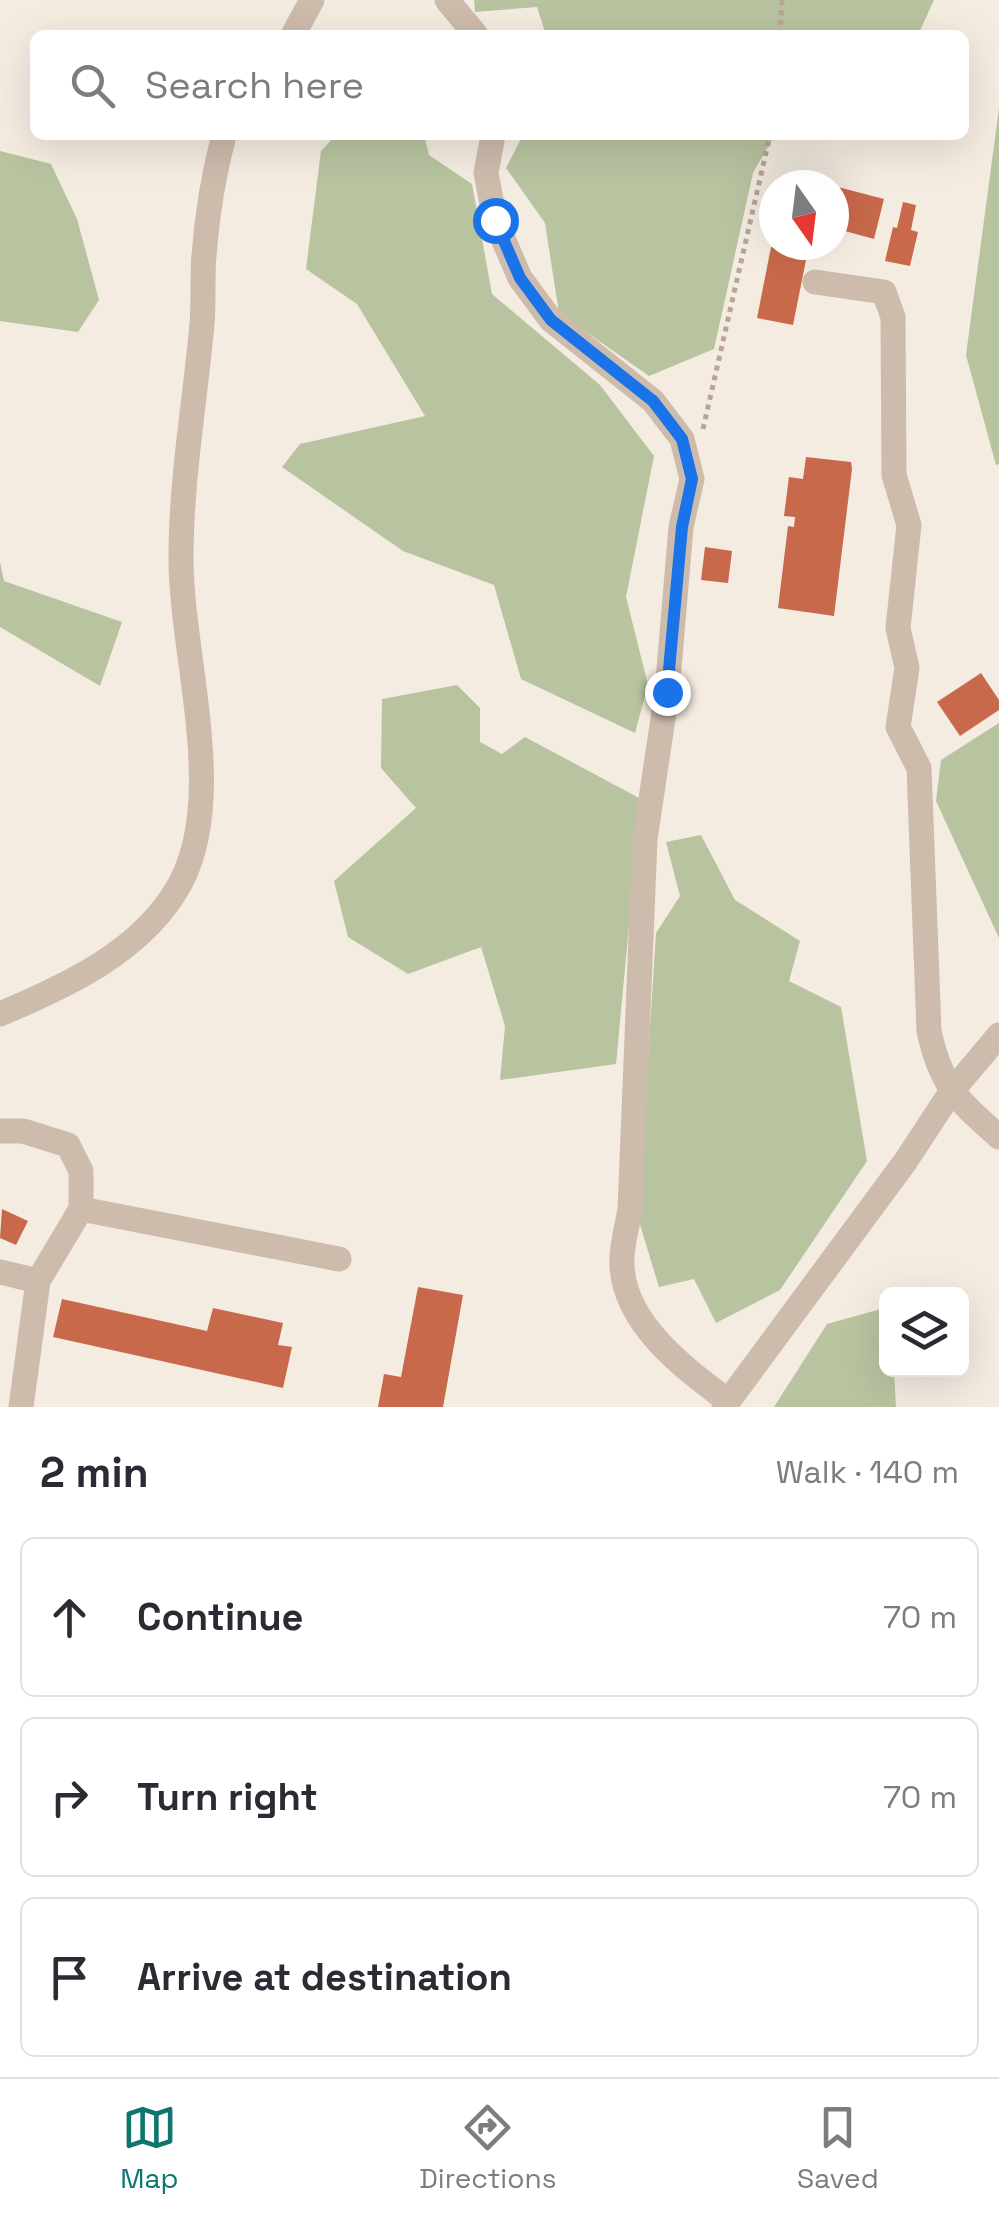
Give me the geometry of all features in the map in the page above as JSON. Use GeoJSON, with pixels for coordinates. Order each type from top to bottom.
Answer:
{"type":"FeatureCollection","features":[{"type":"Feature","properties":{"kind":"street"},"geometry":{"type":"LineString","coordinates":[[296,30],[312,0]]}},
{"type":"Feature","properties":{"kind":"street"},"geometry":{"type":"LineString","coordinates":[[447,0],[472,30]]}},
{"type":"Feature","properties":{"kind":"street"},"geometry":{"type":"LineString","coordinates":[[0,1014],[42,997],[103,964],[148,925],[180,883],[196,839],[201,763],[181,562],[183,492],[202,322],[204,254],[223,140]]}},
{"type":"Feature","properties":{"kind":"street"},"geometry":{"type":"LineString","coordinates":[[492,140],[486,173],[495,220],[520,278],[551,320],[653,401],[682,439],[692,479],[682,527],[667,692],[645,840],[630,1210],[622,1262],[625,1288],[647,1326],[687,1371],[726,1404],[905,1162],[951,1092],[999,1035]]}},
{"type":"Feature","properties":{"kind":"street"},"geometry":{"type":"LineString","coordinates":[[814,282],[884,292],[893,316],[894,475],[909,525],[898,628],[907,668],[898,727],[919,768],[929,1031],[936,1064],[951,1092],[999,1137]]}},
{"type":"Feature","properties":{"kind":"street"},"geometry":{"type":"LineString","coordinates":[[0,1132],[23,1131],[68,1146],[81,1170],[81,1209],[38,1282],[21,1407]]}},
{"type":"Feature","properties":{"kind":"street"},"geometry":{"type":"LineString","coordinates":[[81,1209],[339,1259]]}},
{"type":"Feature","properties":{"kind":"street"},"geometry":{"type":"LineString","coordinates":[[0,1272],[38,1282]]}},
{"type":"Feature","properties":{"kind":"path"},"geometry":{"type":"LineString","coordinates":[[780,30],[782,0]]}},
{"type":"Feature","properties":{"kind":"path"},"geometry":{"type":"LineString","coordinates":[[692,479],[769,140]]}},
{"type":"Feature","properties":{"kind":"green space"},"geometry":{"type":"Polygon","coordinates":[[[474,0],[934,0],[920,30],[544,30],[537,7],[475,12],[474,0]]]}},
{"type":"Feature","properties":{"kind":"green space"},"geometry":{"type":"Polygon","coordinates":[[[999,108],[999,464],[996,465],[966,355],[999,108]]]}},
{"type":"Feature","properties":{"kind":"green space"},"geometry":{"type":"Polygon","coordinates":[[[331,140],[425,140],[429,155],[472,184],[492,294],[600,385],[654,456],[626,597],[648,685],[635,733],[521,679],[494,585],[403,551],[282,467],[300,444],[425,416],[357,304],[306,269],[321,151],[331,140]]]}},
{"type":"Feature","properties":{"kind":"green space"},"geometry":{"type":"Polygon","coordinates":[[[520,140],[772,140],[753,173],[714,349],[649,376],[559,313],[545,223],[506,168],[520,140]]]}},
{"type":"Feature","properties":{"kind":"green space"},"geometry":{"type":"Polygon","coordinates":[[[0,151],[51,164],[77,219],[99,300],[78,332],[0,321],[0,151]]]}},
{"type":"Feature","properties":{"kind":"green space"},"geometry":{"type":"Polygon","coordinates":[[[0,562],[4,581],[122,622],[100,686],[0,627],[0,562]]]}},
{"type":"Feature","properties":{"kind":"green space"},"geometry":{"type":"Polygon","coordinates":[[[457,685],[480,708],[480,742],[502,754],[525,737],[641,799],[616,1064],[500,1080],[505,1026],[481,947],[408,974],[348,937],[334,881],[416,808],[381,768],[382,699],[457,685]]]}},
{"type":"Feature","properties":{"kind":"green space"},"geometry":{"type":"Polygon","coordinates":[[[999,723],[999,938],[936,801],[941,760],[999,723]]]}},
{"type":"Feature","properties":{"kind":"green space"},"geometry":{"type":"Polygon","coordinates":[[[701,835],[735,900],[800,941],[789,981],[841,1007],[867,1161],[780,1290],[716,1323],[694,1279],[659,1287],[638,1218],[656,933],[680,896],[666,842],[701,835]]]}},
{"type":"Feature","properties":{"kind":"green space"},"geometry":{"type":"Polygon","coordinates":[[[879,1310],[879,1377],[894,1377],[896,1407],[774,1407],[827,1324],[879,1310]]]}},
{"type":"Feature","properties":{"kind":"building"},"geometry":{"type":"Polygon","coordinates":[[[849,190],[884,199],[874,239],[849,232],[849,190]]]}},
{"type":"Feature","properties":{"kind":"building"},"geometry":{"type":"Polygon","coordinates":[[[903,202],[916,205],[911,230],[918,232],[910,266],[885,261],[903,202]]]}},
{"type":"Feature","properties":{"kind":"building"},"geometry":{"type":"Polygon","coordinates":[[[768,260],[806,260],[793,325],[757,318],[768,260]]]}},
{"type":"Feature","properties":{"kind":"building"},"geometry":{"type":"Polygon","coordinates":[[[806,457],[851,462],[834,616],[778,608],[788,526],[794,527],[795,517],[784,516],[789,477],[803,479],[806,457]]]}},
{"type":"Feature","properties":{"kind":"building"},"geometry":{"type":"Polygon","coordinates":[[[705,547],[732,551],[728,583],[701,580],[705,547]]]}},
{"type":"Feature","properties":{"kind":"building"},"geometry":{"type":"Polygon","coordinates":[[[981,673],[999,700],[999,710],[960,736],[937,702],[981,673]]]}},
{"type":"Feature","properties":{"kind":"building"},"geometry":{"type":"Polygon","coordinates":[[[2,1209],[28,1221],[16,1245],[0,1238],[2,1209]]]}},
{"type":"Feature","properties":{"kind":"building"},"geometry":{"type":"Polygon","coordinates":[[[418,1287],[463,1295],[443,1407],[378,1407],[384,1374],[401,1377],[418,1287]]]}},
{"type":"Feature","properties":{"kind":"building"},"geometry":{"type":"Polygon","coordinates":[[[62,1299],[207,1331],[213,1308],[283,1323],[278,1345],[292,1347],[283,1388],[53,1337],[62,1299]]]}},
{"type":"Feature","properties":{"kind":"route"},"geometry":{"type":"LineString","coordinates":[[495,220],[520,278],[551,320],[653,401],[682,439],[692,479],[682,527],[667,692]]}}]}
